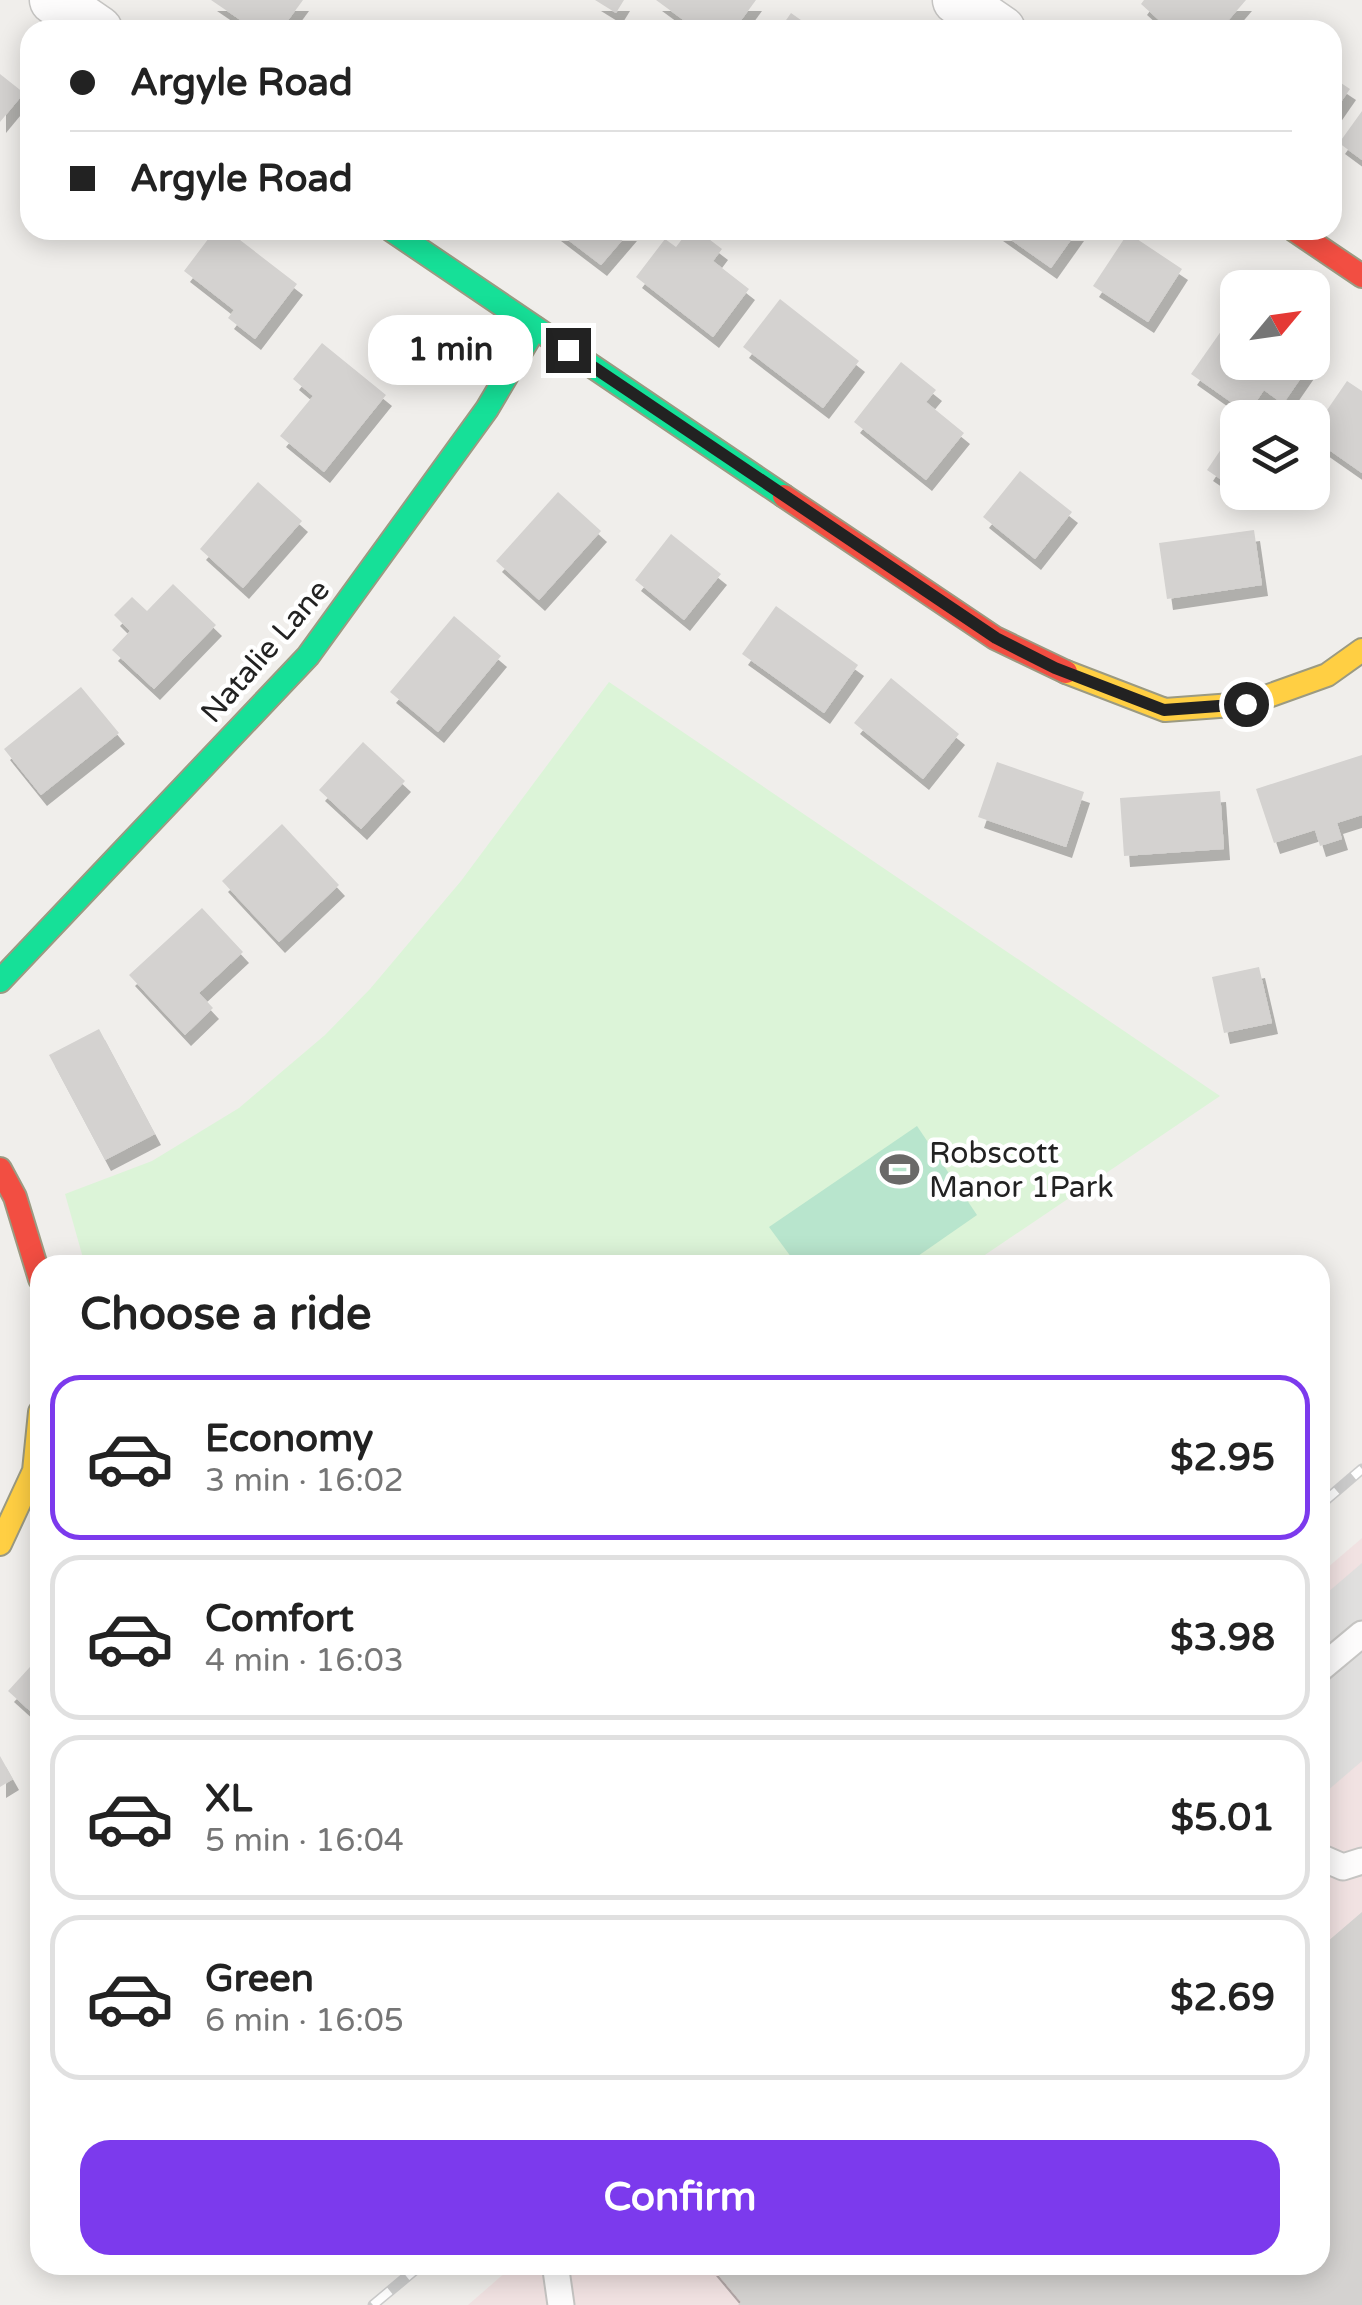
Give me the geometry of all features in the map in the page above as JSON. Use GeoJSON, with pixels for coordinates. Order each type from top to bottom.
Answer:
{"type":"FeatureCollection","features":[{"type":"Feature","properties":{"kind":"street"},"geometry":{"type":"LineString","coordinates":[[54,0],[83,20]]}},
{"type":"Feature","properties":{"kind":"street"},"geometry":{"type":"LineString","coordinates":[[957,0],[986,20]]}},
{"type":"Feature","properties":{"kind":"street"},"geometry":{"type":"LineString","coordinates":[[406,240],[996,638],[1055,668],[1164,710],[1246,704],[1327,675],[1362,650]]}},
{"type":"Feature","properties":{"kind":"street"},"geometry":{"type":"LineString","coordinates":[[1309,240],[1362,276]]}},
{"type":"Feature","properties":{"kind":"street","name":"Natalie Lane"},"geometry":{"type":"LineString","coordinates":[[0,981],[308,656],[487,409],[535,328]]}},
{"type":"Feature","properties":{"kind":"street"},"geometry":{"type":"LineString","coordinates":[[0,1169],[15,1197],[33,1255]]}},
{"type":"Feature","properties":{"kind":"street"},"geometry":{"type":"LineString","coordinates":[[0,1544],[30,1480]]}},
{"type":"Feature","properties":{"kind":"lane"},"geometry":{"type":"LineString","coordinates":[[1330,1660],[1362,1634]]}},
{"type":"Feature","properties":{"kind":"lane"},"geometry":{"type":"LineString","coordinates":[[1330,1861],[1343,1867],[1362,1861]]}},
{"type":"Feature","properties":{"kind":"lane"},"geometry":{"type":"LineString","coordinates":[[559,2275],[561,2305]]}},
{"type":"Feature","properties":{"kind":"shaded area"},"geometry":{"type":"Polygon","coordinates":[[[1362,1538],[1362,2305],[468,2305],[502,2275],[1330,2275],[1330,1565],[1362,1538]]]}},
{"type":"Feature","properties":{"kind":"shaded area"},"geometry":{"type":"Polygon","coordinates":[[[1362,1563],[1362,1761],[1330,1788],[1330,1590],[1362,1563]]]}},
{"type":"Feature","properties":{"kind":"green space"},"geometry":{"type":"Polygon","coordinates":[[[609,682],[1220,1096],[985,1255],[82,1255],[65,1194],[152,1161],[239,1108],[325,1035],[370,989],[461,881],[609,682]]]}},
{"type":"Feature","properties":{"kind":"green space","name":"Robscott Manor 1Park"},"geometry":{"type":"Polygon","coordinates":[[[917,1126],[977,1215],[919,1255],[790,1255],[769,1227],[917,1126]]]}},
{"type":"Feature","properties":{"kind":"building"},"geometry":{"type":"Polygon","coordinates":[[[211,0],[303,0],[288,20],[240,20],[211,0]]]}},
{"type":"Feature","properties":{"kind":"building"},"geometry":{"type":"Polygon","coordinates":[[[595,0],[624,0],[616,13],[595,0]]]}},
{"type":"Feature","properties":{"kind":"building"},"geometry":{"type":"Polygon","coordinates":[[[656,0],[756,0],[741,20],[683,20],[656,0]]]}},
{"type":"Feature","properties":{"kind":"building"},"geometry":{"type":"Polygon","coordinates":[[[1144,0],[1246,0],[1229,20],[1159,20],[1141,4],[1144,0]]]}},
{"type":"Feature","properties":{"kind":"building"},"geometry":{"type":"Polygon","coordinates":[[[0,74],[20,90],[20,98],[0,122],[0,74]]]}},
{"type":"Feature","properties":{"kind":"building"},"geometry":{"type":"Polygon","coordinates":[[[1342,84],[1350,89],[1342,101],[1342,84]]]}},
{"type":"Feature","properties":{"kind":"building"},"geometry":{"type":"Polygon","coordinates":[[[1362,111],[1362,160],[1342,145],[1342,139],[1362,111]]]}},
{"type":"Feature","properties":{"kind":"building"},"geometry":{"type":"Polygon","coordinates":[[[207,240],[240,240],[297,284],[255,339],[228,318],[234,310],[184,271],[207,240]]]}},
{"type":"Feature","properties":{"kind":"building"},"geometry":{"type":"Polygon","coordinates":[[[568,240],[622,240],[601,265],[568,240]]]}},
{"type":"Feature","properties":{"kind":"building"},"geometry":{"type":"Polygon","coordinates":[[[664,240],[676,247],[681,240],[710,240],[722,249],[713,261],[749,289],[713,337],[636,277],[664,240]]]}},
{"type":"Feature","properties":{"kind":"building"},"geometry":{"type":"Polygon","coordinates":[[[1011,240],[1071,240],[1051,268],[1011,240]]]}},
{"type":"Feature","properties":{"kind":"building"},"geometry":{"type":"Polygon","coordinates":[[[1123,240],[1138,240],[1182,269],[1148,322],[1093,286],[1123,240]]]}},
{"type":"Feature","properties":{"kind":"building"},"geometry":{"type":"Polygon","coordinates":[[[780,299],[859,361],[823,408],[743,347],[780,299]]]}},
{"type":"Feature","properties":{"kind":"building"},"geometry":{"type":"Polygon","coordinates":[[[1220,333],[1220,380],[1300,380],[1286,400],[1278,400],[1264,390],[1257,400],[1228,400],[1191,374],[1220,333]]]}},
{"type":"Feature","properties":{"kind":"building"},"geometry":{"type":"Polygon","coordinates":[[[322,343],[386,395],[324,472],[280,436],[313,396],[293,379],[322,343]]]}},
{"type":"Feature","properties":{"kind":"building"},"geometry":{"type":"Polygon","coordinates":[[[901,362],[936,390],[926,402],[964,433],[926,480],[854,422],[901,362]]]}},
{"type":"Feature","properties":{"kind":"building"},"geometry":{"type":"Polygon","coordinates":[[[1347,381],[1362,391],[1362,473],[1330,451],[1330,406],[1347,381]]]}},
{"type":"Feature","properties":{"kind":"building"},"geometry":{"type":"Polygon","coordinates":[[[1220,451],[1220,479],[1207,470],[1220,451]]]}},
{"type":"Feature","properties":{"kind":"building"},"geometry":{"type":"Polygon","coordinates":[[[1020,471],[1072,512],[1035,559],[983,517],[1020,471]]]}},
{"type":"Feature","properties":{"kind":"building"},"geometry":{"type":"Polygon","coordinates":[[[258,482],[302,521],[243,588],[200,549],[258,482]]]}},
{"type":"Feature","properties":{"kind":"building"},"geometry":{"type":"Polygon","coordinates":[[[558,492],[601,531],[539,600],[496,561],[558,492]]]}},
{"type":"Feature","properties":{"kind":"building"},"geometry":{"type":"Polygon","coordinates":[[[1254,530],[1262,585],[1167,599],[1159,543],[1254,530]]]}},
{"type":"Feature","properties":{"kind":"building"},"geometry":{"type":"Polygon","coordinates":[[[671,534],[721,574],[684,620],[635,580],[671,534]]]}},
{"type":"Feature","properties":{"kind":"building"},"geometry":{"type":"Polygon","coordinates":[[[173,584],[216,625],[154,689],[112,650],[130,631],[114,615],[132,597],[147,611],[173,584]]]}},
{"type":"Feature","properties":{"kind":"building"},"geometry":{"type":"Polygon","coordinates":[[[776,606],[858,665],[824,713],[742,654],[776,606]]]}},
{"type":"Feature","properties":{"kind":"building"},"geometry":{"type":"Polygon","coordinates":[[[454,616],[501,656],[438,732],[390,692],[454,616]]]}},
{"type":"Feature","properties":{"kind":"building"},"geometry":{"type":"Polygon","coordinates":[[[891,678],[959,734],[923,779],[854,723],[891,678]]]}},
{"type":"Feature","properties":{"kind":"building"},"geometry":{"type":"Polygon","coordinates":[[[81,687],[119,733],[41,795],[4,749],[81,687]]]}},
{"type":"Feature","properties":{"kind":"building"},"geometry":{"type":"Polygon","coordinates":[[[363,742],[405,781],[361,829],[319,790],[363,742]]]}},
{"type":"Feature","properties":{"kind":"building"},"geometry":{"type":"Polygon","coordinates":[[[1362,755],[1362,815],[1337,823],[1342,839],[1320,846],[1315,830],[1274,843],[1256,789],[1362,755]]]}},
{"type":"Feature","properties":{"kind":"building"},"geometry":{"type":"Polygon","coordinates":[[[997,762],[1084,792],[1066,847],[978,817],[997,762]]]}},
{"type":"Feature","properties":{"kind":"building"},"geometry":{"type":"Polygon","coordinates":[[[1220,791],[1224,849],[1124,856],[1120,798],[1220,791]]]}},
{"type":"Feature","properties":{"kind":"building"},"geometry":{"type":"Polygon","coordinates":[[[282,824],[339,885],[279,942],[222,881],[282,824]]]}},
{"type":"Feature","properties":{"kind":"building"},"geometry":{"type":"Polygon","coordinates":[[[202,908],[243,952],[199,993],[213,1008],[185,1035],[129,975],[202,908]]]}},
{"type":"Feature","properties":{"kind":"building"},"geometry":{"type":"Polygon","coordinates":[[[1259,967],[1272,1023],[1224,1033],[1212,977],[1259,967]]]}},
{"type":"Feature","properties":{"kind":"building"},"geometry":{"type":"Polygon","coordinates":[[[99,1029],[155,1134],[105,1160],[49,1055],[99,1029]]]}},
{"type":"Feature","properties":{"kind":"building"},"geometry":{"type":"Polygon","coordinates":[[[30,1667],[30,1711],[8,1691],[30,1667]]]}},
{"type":"Feature","properties":{"kind":"building"},"geometry":{"type":"Polygon","coordinates":[[[0,1756],[13,1779],[0,1787],[0,1756]]]}},
{"type":"Feature","properties":{"kind":"building"},"geometry":{"type":"Polygon","coordinates":[[[1362,1912],[1362,2305],[738,2305],[741,2302],[718,2275],[1330,2275],[1330,1939],[1362,1912]]]}},
{"type":"Feature","properties":{"kind":"railway"},"geometry":{"type":"LineString","coordinates":[[1330,1496],[1362,1469]]}},
{"type":"Feature","properties":{"kind":"railway"},"geometry":{"type":"LineString","coordinates":[[373,2305],[409,2275]]}},
{"type":"Feature","properties":{"kind":"traffic: fast"},"geometry":{"type":"LineString","coordinates":[[406,240],[784,496]]}},
{"type":"Feature","properties":{"kind":"traffic: fast"},"geometry":{"type":"LineString","coordinates":[[0,981],[308,656],[487,409],[535,328]]}},
{"type":"Feature","properties":{"kind":"traffic: slow"},"geometry":{"type":"LineString","coordinates":[[1066,672],[1165,710],[1246,704],[1327,675],[1362,650]]}},
{"type":"Feature","properties":{"kind":"traffic: slow"},"geometry":{"type":"LineString","coordinates":[[0,1544],[30,1480]]}},
{"type":"Feature","properties":{"kind":"traffic: jam"},"geometry":{"type":"LineString","coordinates":[[1309,240],[1362,276]]}},
{"type":"Feature","properties":{"kind":"traffic: jam"},"geometry":{"type":"LineString","coordinates":[[784,496],[995,638],[1066,672]]}},
{"type":"Feature","properties":{"kind":"traffic: jam"},"geometry":{"type":"LineString","coordinates":[[0,1169],[15,1197],[33,1255]]}},
{"type":"Feature","properties":{"kind":"place","name":"Robscott Manor 1Park"},"geometry":{"type":"Point","coordinates":[899,1170]}},
{"type":"Feature","properties":{"kind":"route"},"geometry":{"type":"LineString","coordinates":[[568,350],[996,638],[1055,668],[1164,710],[1246,704]]}}]}
